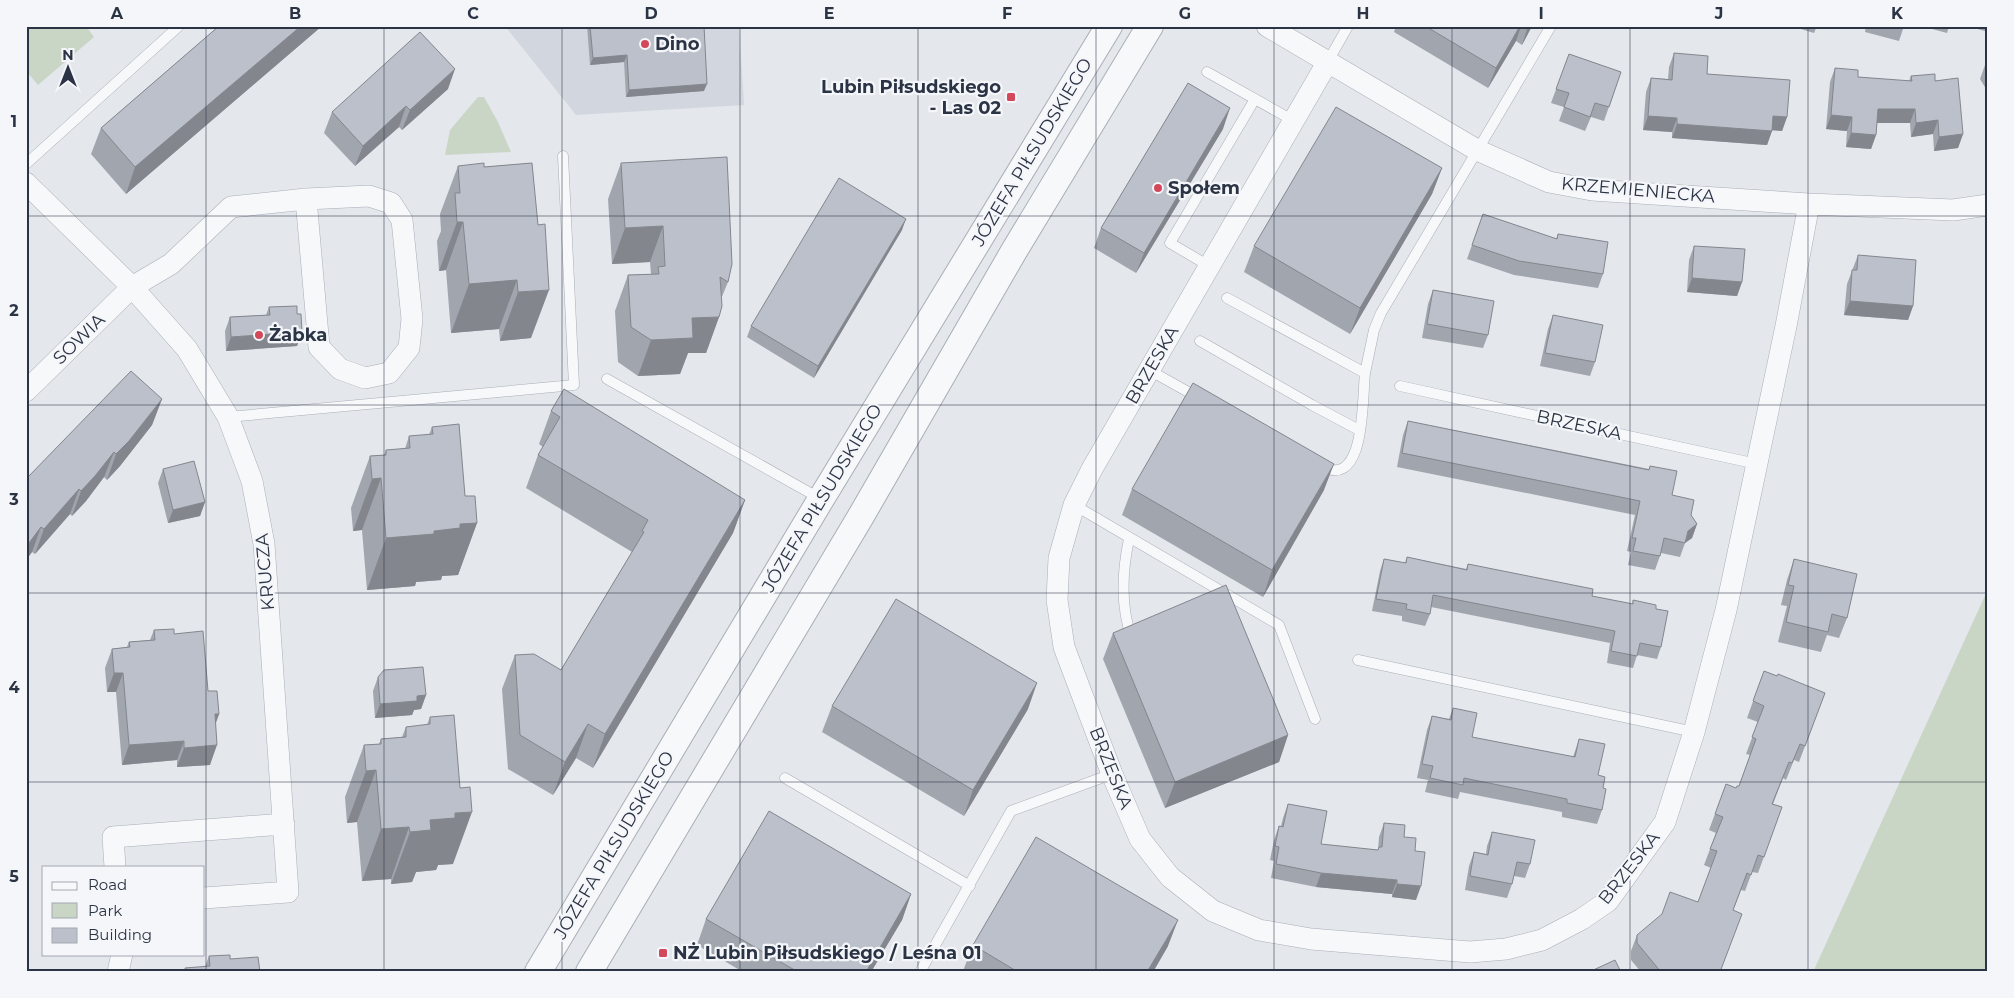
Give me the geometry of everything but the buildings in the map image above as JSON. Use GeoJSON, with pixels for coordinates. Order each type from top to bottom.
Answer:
{"type":"FeatureCollection","features":[{"type":"Feature","properties":{"kind":"street","name":"JÓZEFA PIŁSUDSKIEGO"},"geometry":{"type":"LineString","coordinates":[[538,972],[821,499],[1109,26]]}},
{"type":"Feature","properties":{"kind":"street","name":"JÓZEFA PIŁSUDSKIEGO"},"geometry":{"type":"LineString","coordinates":[[589,972],[861,516],[1020,241],[1150,26]]}},
{"type":"Feature","properties":{"kind":"street","name":"KRZEMIENIECKA"},"geometry":{"type":"LineString","coordinates":[[1267,26],[1477,150],[1549,182],[1592,190],[1809,204],[1953,210],[1988,205]]}},
{"type":"Feature","properties":{"kind":"street","name":"BRZESKA"},"geometry":{"type":"LineString","coordinates":[[1327,63],[1092,469],[1074,505],[1059,558],[1057,600],[1064,647],[1112,774],[1140,839],[1170,877],[1213,911],[1259,930],[1311,939],[1479,951],[1506,949],[1542,940],[1582,919],[1608,901],[1665,822],[1694,732],[1726,610],[1786,326],[1809,204]]}},
{"type":"Feature","properties":{"kind":"street","name":"KRUCZA"},"geometry":{"type":"LineString","coordinates":[[26,183],[132,288],[187,349],[228,417],[252,481],[264,544],[288,892],[205,898]]}},
{"type":"Feature","properties":{"kind":"street"},"geometry":{"type":"LineString","coordinates":[[132,288],[171,264],[231,207],[306,199],[369,196],[390,203],[402,220],[412,319],[409,348],[390,373],[365,378],[340,369],[319,347],[306,199]]}},
{"type":"Feature","properties":{"kind":"street","name":"SOWIA"},"geometry":{"type":"LineString","coordinates":[[26,391],[132,288]]}},
{"type":"Feature","properties":{"kind":"street"},"geometry":{"type":"LineString","coordinates":[[115,866],[113,836],[284,824]]}},
{"type":"Feature","properties":{"kind":"street"},"geometry":{"type":"LineString","coordinates":[[118,972],[122,956]]}},
{"type":"Feature","properties":{"kind":"lane"},"geometry":{"type":"LineString","coordinates":[[26,164],[179,26]]}},
{"type":"Feature","properties":{"kind":"lane"},"geometry":{"type":"LineString","coordinates":[[1327,63],[1348,26]]}},
{"type":"Feature","properties":{"kind":"lane"},"geometry":{"type":"LineString","coordinates":[[1312,460],[1328,470],[1338,471],[1347,467],[1353,459],[1357,447],[1365,373],[1374,330],[1381,313],[1551,26]]}},
{"type":"Feature","properties":{"kind":"lane"},"geometry":{"type":"LineString","coordinates":[[1207,72],[1294,121]]}},
{"type":"Feature","properties":{"kind":"lane"},"geometry":{"type":"LineString","coordinates":[[1210,266],[1170,243],[1255,99]]}},
{"type":"Feature","properties":{"kind":"lane"},"geometry":{"type":"LineString","coordinates":[[228,417],[574,385],[563,156]]}},
{"type":"Feature","properties":{"kind":"lane"},"geometry":{"type":"LineString","coordinates":[[1227,298],[1365,373]]}},
{"type":"Feature","properties":{"kind":"lane"},"geometry":{"type":"LineString","coordinates":[[1200,341],[1359,430]]}},
{"type":"Feature","properties":{"kind":"lane"},"geometry":{"type":"LineString","coordinates":[[1149,370],[1209,404]]}},
{"type":"Feature","properties":{"kind":"lane"},"geometry":{"type":"LineString","coordinates":[[607,379],[821,499]]}},
{"type":"Feature","properties":{"kind":"lane","name":"BRZESKA"},"geometry":{"type":"LineString","coordinates":[[1400,386],[1757,464]]}},
{"type":"Feature","properties":{"kind":"lane"},"geometry":{"type":"LineString","coordinates":[[1074,505],[1129,539],[1279,625],[1314,718]]}},
{"type":"Feature","properties":{"kind":"lane"},"geometry":{"type":"LineString","coordinates":[[1129,539],[1123,588],[1127,625],[1133,640]]}},
{"type":"Feature","properties":{"kind":"lane"},"geometry":{"type":"LineString","coordinates":[[1358,660],[1694,732]]}},
{"type":"Feature","properties":{"kind":"lane"},"geometry":{"type":"LineString","coordinates":[[920,972],[1011,811],[1112,774]]}},
{"type":"Feature","properties":{"kind":"lane"},"geometry":{"type":"LineString","coordinates":[[785,778],[970,886]]}},
{"type":"Feature","properties":{"kind":"shaded area"},"geometry":{"type":"Polygon","coordinates":[[[505,26],[739,26],[744,105],[576,115],[505,26]]]}},
{"type":"Feature","properties":{"kind":"green space"},"geometry":{"type":"Polygon","coordinates":[[[26,26],[86,26],[94,37],[38,85],[26,71],[26,26]]]}},
{"type":"Feature","properties":{"kind":"green space"},"geometry":{"type":"Polygon","coordinates":[[[478,97],[484,97],[498,122],[511,152],[445,155],[450,130],[478,97]]]}},
{"type":"Feature","properties":{"kind":"green space"},"geometry":{"type":"Polygon","coordinates":[[[1988,589],[1988,972],[1813,972],[1988,589]]]}},
{"type":"Feature","properties":{"kind":"place","name":"Dino"},"geometry":{"type":"Point","coordinates":[645,44]}},
{"type":"Feature","properties":{"kind":"place","name":"Lubin Piłsudskiego - Las 02"},"geometry":{"type":"Point","coordinates":[1011,97]}},
{"type":"Feature","properties":{"kind":"place","name":"Społem"},"geometry":{"type":"Point","coordinates":[1158,188]}},
{"type":"Feature","properties":{"kind":"place","name":"Żabka"},"geometry":{"type":"Point","coordinates":[259,335]}},
{"type":"Feature","properties":{"kind":"place","name":"NŻ Lubin Piłsudskiego / Leśna 01"},"geometry":{"type":"Point","coordinates":[663,953]}}]}
